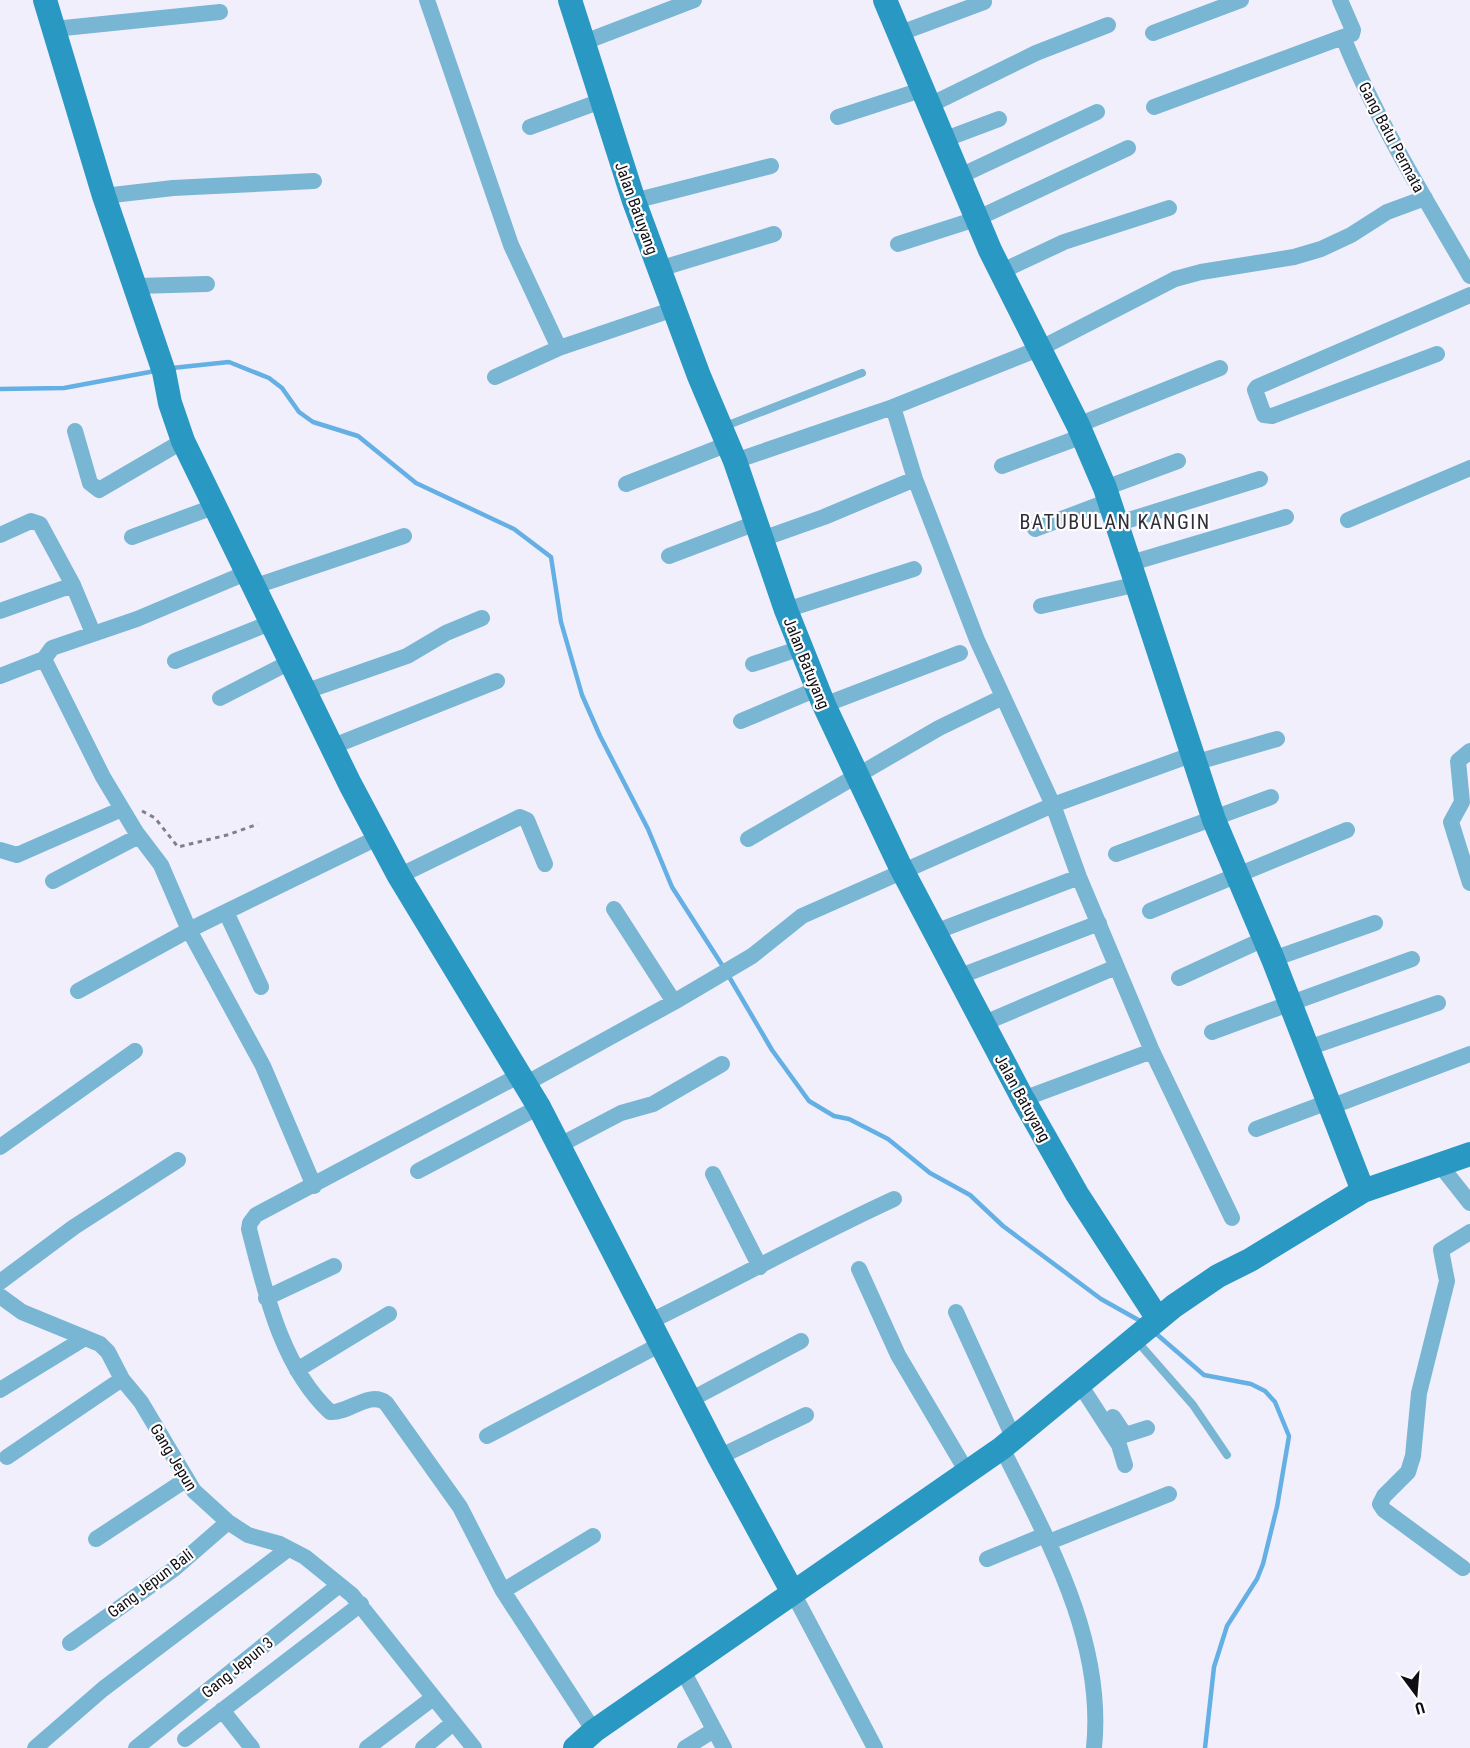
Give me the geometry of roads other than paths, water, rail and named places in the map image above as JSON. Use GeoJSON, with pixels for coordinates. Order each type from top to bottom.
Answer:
{"type":"FeatureCollection","features":[{"type":"Feature","properties":{"kind":"street"},"geometry":{"type":"LineString","coordinates":[[45,0],[104,196],[137,286],[164,372],[170,403],[183,441],[249,580],[331,747],[399,876],[539,1107],[719,1457],[875,1748]]}},
{"type":"Feature","properties":{"kind":"street"},"geometry":{"type":"LineString","coordinates":[[427,0],[511,245],[559,348]]}},
{"type":"Feature","properties":{"kind":"street","name":"Jalan Batuyang"},"geometry":{"type":"LineString","coordinates":[[570,0],[634,201],[728,444],[786,610],[820,697],[903,872],[982,1024],[1077,1194],[1136,1285],[1152,1325]]}},
{"type":"Feature","properties":{"kind":"street"},"geometry":{"type":"LineString","coordinates":[[582,43],[694,0]]}},
{"type":"Feature","properties":{"kind":"street"},"geometry":{"type":"LineString","coordinates":[[885,0],[976,219],[1000,272],[1041,348],[1081,431],[1107,494],[1214,820],[1269,949],[1363,1191]]}},
{"type":"Feature","properties":{"kind":"street"},"geometry":{"type":"LineString","coordinates":[[1153,33],[1241,0]]}},
{"type":"Feature","properties":{"kind":"street","name":"Gang Batu Permata"},"geometry":{"type":"LineString","coordinates":[[1340,0],[1353,32],[1343,37],[1353,62],[1425,198],[1465,252],[1470,276]]}},
{"type":"Feature","properties":{"kind":"street"},"geometry":{"type":"LineString","coordinates":[[898,34],[984,2]]}},
{"type":"Feature","properties":{"kind":"street"},"geometry":{"type":"LineString","coordinates":[[54,28],[220,12]]}},
{"type":"Feature","properties":{"kind":"street"},"geometry":{"type":"LineString","coordinates":[[838,117],[925,98],[1108,25]]}},
{"type":"Feature","properties":{"kind":"street"},"geometry":{"type":"LineString","coordinates":[[1154,107],[1343,37]]}},
{"type":"Feature","properties":{"kind":"street"},"geometry":{"type":"LineString","coordinates":[[530,127],[601,101]]}},
{"type":"Feature","properties":{"kind":"street"},"geometry":{"type":"LineString","coordinates":[[958,177],[1097,112]]}},
{"type":"Feature","properties":{"kind":"street"},"geometry":{"type":"LineString","coordinates":[[943,140],[999,119]]}},
{"type":"Feature","properties":{"kind":"street"},"geometry":{"type":"LineString","coordinates":[[898,244],[976,219],[1128,148]]}},
{"type":"Feature","properties":{"kind":"street"},"geometry":{"type":"LineString","coordinates":[[634,201],[771,166]]}},
{"type":"Feature","properties":{"kind":"street"},"geometry":{"type":"LineString","coordinates":[[104,196],[173,188],[314,181]]}},
{"type":"Feature","properties":{"kind":"street"},"geometry":{"type":"LineString","coordinates":[[626,484],[728,444],[893,406],[1041,348],[1175,279],[1201,272],[1294,257],[1321,249],[1351,235],[1387,212],[1425,198]]}},
{"type":"Feature","properties":{"kind":"street"},"geometry":{"type":"LineString","coordinates":[[1000,272],[1064,242],[1169,208]]}},
{"type":"Feature","properties":{"kind":"street"},"geometry":{"type":"LineString","coordinates":[[659,269],[774,234]]}},
{"type":"Feature","properties":{"kind":"street"},"geometry":{"type":"LineString","coordinates":[[137,286],[207,284]]}},
{"type":"Feature","properties":{"kind":"street"},"geometry":{"type":"LineString","coordinates":[[1437,354],[1272,416],[1264,415],[1255,390],[1257,387],[1470,295]]}},
{"type":"Feature","properties":{"kind":"street"},"geometry":{"type":"LineString","coordinates":[[495,377],[559,348],[674,309]]}},
{"type":"Feature","properties":{"kind":"street"},"geometry":{"type":"LineString","coordinates":[[1002,466],[1220,368]]}},
{"type":"Feature","properties":{"kind":"street"},"geometry":{"type":"LineString","coordinates":[[893,406],[915,478],[945,560],[1003,697],[1053,805],[1079,877],[1152,1052],[1232,1218]]}},
{"type":"Feature","properties":{"kind":"street"},"geometry":{"type":"LineString","coordinates":[[75,431],[90,483],[99,490],[183,441]]}},
{"type":"Feature","properties":{"kind":"street"},"geometry":{"type":"LineString","coordinates":[[1035,529],[1178,461]]}},
{"type":"Feature","properties":{"kind":"street"},"geometry":{"type":"LineString","coordinates":[[1348,520],[1470,468]]}},
{"type":"Feature","properties":{"kind":"street"},"geometry":{"type":"LineString","coordinates":[[669,556],[759,531],[824,517],[915,478]]}},
{"type":"Feature","properties":{"kind":"street"},"geometry":{"type":"LineString","coordinates":[[1116,524],[1260,479]]}},
{"type":"Feature","properties":{"kind":"street"},"geometry":{"type":"LineString","coordinates":[[132,537],[216,507]]}},
{"type":"Feature","properties":{"kind":"street"},"geometry":{"type":"LineString","coordinates":[[1041,606],[1135,574],[1286,517]]}},
{"type":"Feature","properties":{"kind":"street"},"geometry":{"type":"LineString","coordinates":[[0,535],[37,521],[73,585],[93,633]]}},
{"type":"Feature","properties":{"kind":"street"},"geometry":{"type":"LineString","coordinates":[[0,676],[44,659],[52,648],[93,633],[249,580],[404,536]]}},
{"type":"Feature","properties":{"kind":"street"},"geometry":{"type":"LineString","coordinates":[[786,610],[914,569]]}},
{"type":"Feature","properties":{"kind":"street"},"geometry":{"type":"LineString","coordinates":[[0,611],[73,585]]}},
{"type":"Feature","properties":{"kind":"street"},"geometry":{"type":"LineString","coordinates":[[304,692],[407,656],[446,633],[482,618]]}},
{"type":"Feature","properties":{"kind":"street"},"geometry":{"type":"LineString","coordinates":[[175,661],[270,623]]}},
{"type":"Feature","properties":{"kind":"street"},"geometry":{"type":"LineString","coordinates":[[753,664],[801,648]]}},
{"type":"Feature","properties":{"kind":"street"},"geometry":{"type":"LineString","coordinates":[[741,721],[960,653]]}},
{"type":"Feature","properties":{"kind":"street"},"geometry":{"type":"LineString","coordinates":[[44,659],[118,802],[139,836],[161,865],[189,930],[263,1066],[314,1186]]}},
{"type":"Feature","properties":{"kind":"street"},"geometry":{"type":"LineString","coordinates":[[220,698],[290,663]]}},
{"type":"Feature","properties":{"kind":"street"},"geometry":{"type":"LineString","coordinates":[[331,747],[497,681]]}},
{"type":"Feature","properties":{"kind":"street"},"geometry":{"type":"LineString","coordinates":[[748,839],[939,728],[1003,697]]}},
{"type":"Feature","properties":{"kind":"street"},"geometry":{"type":"LineString","coordinates":[[594,1731],[503,1591],[460,1507],[386,1402],[371,1400],[337,1412],[330,1412],[297,1370],[266,1298],[249,1229],[251,1221],[256,1215],[674,1002],[766,946],[802,916],[1053,805],[1193,759],[1277,739]]}},
{"type":"Feature","properties":{"kind":"street"},"geometry":{"type":"LineString","coordinates":[[1470,751],[1458,761],[1462,802],[1450,822],[1470,883]]}},
{"type":"Feature","properties":{"kind":"street"},"geometry":{"type":"LineString","coordinates":[[1116,854],[1214,820],[1271,797]]}},
{"type":"Feature","properties":{"kind":"street"},"geometry":{"type":"LineString","coordinates":[[0,850],[17,855],[118,802]]}},
{"type":"Feature","properties":{"kind":"street"},"geometry":{"type":"LineString","coordinates":[[399,876],[520,817],[527,820],[545,864]]}},
{"type":"Feature","properties":{"kind":"street"},"geometry":{"type":"LineString","coordinates":[[1150,911],[1347,830]]}},
{"type":"Feature","properties":{"kind":"street"},"geometry":{"type":"LineString","coordinates":[[53,881],[139,836]]}},
{"type":"Feature","properties":{"kind":"street"},"geometry":{"type":"LineString","coordinates":[[78,991],[189,930],[379,837]]}},
{"type":"Feature","properties":{"kind":"street"},"geometry":{"type":"LineString","coordinates":[[935,932],[1079,877]]}},
{"type":"Feature","properties":{"kind":"street"},"geometry":{"type":"LineString","coordinates":[[614,909],[674,1002]]}},
{"type":"Feature","properties":{"kind":"street"},"geometry":{"type":"LineString","coordinates":[[226,912],[261,987]]}},
{"type":"Feature","properties":{"kind":"street"},"geometry":{"type":"LineString","coordinates":[[958,977],[1099,923]]}},
{"type":"Feature","properties":{"kind":"street"},"geometry":{"type":"LineString","coordinates":[[1179,978],[1269,949],[1375,923]]}},
{"type":"Feature","properties":{"kind":"street"},"geometry":{"type":"LineString","coordinates":[[1212,1032],[1412,959]]}},
{"type":"Feature","properties":{"kind":"street"},"geometry":{"type":"LineString","coordinates":[[982,1024],[1116,967]]}},
{"type":"Feature","properties":{"kind":"street"},"geometry":{"type":"LineString","coordinates":[[1308,1048],[1438,1003]]}},
{"type":"Feature","properties":{"kind":"street"},"geometry":{"type":"LineString","coordinates":[[0,1147],[135,1051]]}},
{"type":"Feature","properties":{"kind":"street"},"geometry":{"type":"LineString","coordinates":[[1023,1099],[1152,1052]]}},
{"type":"Feature","properties":{"kind":"street"},"geometry":{"type":"LineString","coordinates":[[1256,1128],[1329,1105],[1470,1054]]}},
{"type":"Feature","properties":{"kind":"street"},"geometry":{"type":"LineString","coordinates":[[558,1146],[621,1113],[653,1104],[722,1064]]}},
{"type":"Feature","properties":{"kind":"street"},"geometry":{"type":"LineString","coordinates":[[418,1171],[539,1107]]}},
{"type":"Feature","properties":{"kind":"street"},"geometry":{"type":"LineString","coordinates":[[574,1748],[594,1731],[792,1591],[1008,1443],[1083,1379],[1218,1276],[1250,1260],[1363,1191],[1470,1154]]}},
{"type":"Feature","properties":{"kind":"street"},"geometry":{"type":"LineString","coordinates":[[4,1298],[7,1288],[0,1283],[64,1233],[178,1160]]}},
{"type":"Feature","properties":{"kind":"street"},"geometry":{"type":"LineString","coordinates":[[1440,1165],[1470,1203]]}},
{"type":"Feature","properties":{"kind":"street"},"geometry":{"type":"LineString","coordinates":[[713,1174],[760,1267]]}},
{"type":"Feature","properties":{"kind":"street"},"geometry":{"type":"LineString","coordinates":[[649,1322],[760,1267],[831,1228],[894,1199]]}},
{"type":"Feature","properties":{"kind":"street"},"geometry":{"type":"LineString","coordinates":[[1463,1568],[1381,1507],[1384,1496],[1408,1472],[1413,1456],[1419,1393],[1447,1281],[1441,1250],[1470,1232]]}},
{"type":"Feature","properties":{"kind":"street"},"geometry":{"type":"LineString","coordinates":[[266,1298],[334,1266]]}},
{"type":"Feature","properties":{"kind":"street"},"geometry":{"type":"LineString","coordinates":[[859,1269],[898,1355],[967,1472]]}},
{"type":"Feature","properties":{"kind":"street","name":"Gang Jepun"},"geometry":{"type":"LineString","coordinates":[[4,1298],[22,1312],[100,1344],[108,1352],[122,1379],[141,1402],[187,1479],[204,1501],[228,1522],[248,1535],[288,1549],[320,1567],[338,1586],[361,1604],[474,1748]]}},
{"type":"Feature","properties":{"kind":"street"},"geometry":{"type":"LineString","coordinates":[[956,1312],[1076,1610],[1088,1655],[1095,1705],[1094,1748]]}},
{"type":"Feature","properties":{"kind":"street"},"geometry":{"type":"LineString","coordinates":[[297,1370],[389,1314]]}},
{"type":"Feature","properties":{"kind":"street"},"geometry":{"type":"LineString","coordinates":[[0,1390],[85,1338]]}},
{"type":"Feature","properties":{"kind":"street"},"geometry":{"type":"LineString","coordinates":[[690,1400],[801,1341]]}},
{"type":"Feature","properties":{"kind":"street"},"geometry":{"type":"LineString","coordinates":[[487,1436],[661,1344]]}},
{"type":"Feature","properties":{"kind":"street"},"geometry":{"type":"LineString","coordinates":[[7,1457],[122,1379]]}},
{"type":"Feature","properties":{"kind":"street"},"geometry":{"type":"LineString","coordinates":[[1083,1379],[1125,1435],[1147,1428]]}},
{"type":"Feature","properties":{"kind":"street"},"geometry":{"type":"LineString","coordinates":[[1083,1379],[1119,1445],[1125,1465]]}},
{"type":"Feature","properties":{"kind":"street"},"geometry":{"type":"LineString","coordinates":[[719,1457],[806,1415]]}},
{"type":"Feature","properties":{"kind":"street"},"geometry":{"type":"LineString","coordinates":[[96,1539],[187,1479]]}},
{"type":"Feature","properties":{"kind":"street"},"geometry":{"type":"LineString","coordinates":[[987,1559],[1169,1494]]}},
{"type":"Feature","properties":{"kind":"street","name":"Gang Jepun Bali"},"geometry":{"type":"LineString","coordinates":[[70,1643],[174,1569],[228,1522]]}},
{"type":"Feature","properties":{"kind":"street"},"geometry":{"type":"LineString","coordinates":[[503,1591],[593,1536]]}},
{"type":"Feature","properties":{"kind":"street"},"geometry":{"type":"LineString","coordinates":[[35,1748],[102,1689],[288,1549]]}},
{"type":"Feature","properties":{"kind":"street","name":"Gang Jepun 3"},"geometry":{"type":"LineString","coordinates":[[136,1748],[338,1586]]}},
{"type":"Feature","properties":{"kind":"street"},"geometry":{"type":"LineString","coordinates":[[185,1739],[361,1604]]}},
{"type":"Feature","properties":{"kind":"street"},"geometry":{"type":"LineString","coordinates":[[682,1669],[724,1748]]}},
{"type":"Feature","properties":{"kind":"street"},"geometry":{"type":"LineString","coordinates":[[367,1748],[433,1698]]}},
{"type":"Feature","properties":{"kind":"street"},"geometry":{"type":"LineString","coordinates":[[222,1710],[252,1748]]}},
{"type":"Feature","properties":{"kind":"street"},"geometry":{"type":"LineString","coordinates":[[423,1748],[453,1723]]}},
{"type":"Feature","properties":{"kind":"street"},"geometry":{"type":"LineString","coordinates":[[685,1748],[714,1730]]}},
{"type":"Feature","properties":{"kind":"lane"},"geometry":{"type":"LineString","coordinates":[[728,444],[862,373]]}},
{"type":"Feature","properties":{"kind":"lane"},"geometry":{"type":"LineString","coordinates":[[1152,1325],[1193,1405],[1227,1455]]}},
{"type":"Feature","properties":{"kind":"waterway"},"geometry":{"type":"LineString","coordinates":[[172,368],[229,362],[269,378],[282,388],[299,412],[313,422],[358,436],[416,483],[514,529],[551,557],[561,622],[582,695],[600,736],[648,829],[672,887],[724,968]]}},
{"type":"Feature","properties":{"kind":"waterway"},"geometry":{"type":"LineString","coordinates":[[0,389],[64,388],[155,371]]}},
{"type":"Feature","properties":{"kind":"waterway"},"geometry":{"type":"LineString","coordinates":[[728,975],[772,1050],[809,1101],[834,1116],[849,1119],[888,1139],[930,1173],[970,1195],[1003,1226],[1101,1299],[1142,1322]]}},
{"type":"Feature","properties":{"kind":"waterway"},"geometry":{"type":"LineString","coordinates":[[1153,1331],[1204,1375],[1251,1384],[1265,1391],[1275,1402],[1289,1436],[1277,1507],[1263,1564],[1257,1579],[1227,1626],[1214,1667],[1205,1748]]}},
{"type":"Feature","properties":{"kind":"district","name":"BATUBULAN KANGIN"},"geometry":{"type":"Point","coordinates":[1115,522]}}]}
